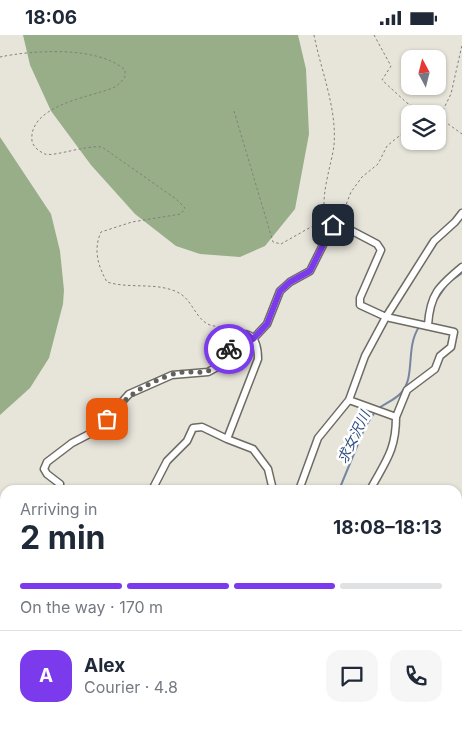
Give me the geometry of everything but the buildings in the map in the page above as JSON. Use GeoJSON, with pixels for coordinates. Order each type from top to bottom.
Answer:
{"type":"FeatureCollection","features":[{"type":"Feature","properties":{"kind":"street"},"geometry":{"type":"LineString","coordinates":[[301,485],[306,475],[318,438],[349,400],[364,356],[386,317],[434,241],[462,213]]}},
{"type":"Feature","properties":{"kind":"street"},"geometry":{"type":"LineString","coordinates":[[253,339],[267,324],[280,291],[290,282],[310,271],[336,225],[377,244],[381,250],[360,298],[360,305],[386,317],[454,332],[454,340],[451,347],[440,356],[435,369],[408,391],[396,417],[396,438],[389,458],[373,485]]}},
{"type":"Feature","properties":{"kind":"street"},"geometry":{"type":"LineString","coordinates":[[428,325],[429,305],[438,287],[462,267]]}},
{"type":"Feature","properties":{"kind":"street"},"geometry":{"type":"LineString","coordinates":[[60,485],[47,475],[44,469],[47,462],[72,443],[97,430],[129,394],[172,375],[208,372],[219,366],[243,334],[247,334],[253,339],[258,349],[258,359],[227,439]]}},
{"type":"Feature","properties":{"kind":"street"},"geometry":{"type":"LineString","coordinates":[[349,400],[396,417]]}},
{"type":"Feature","properties":{"kind":"street"},"geometry":{"type":"LineString","coordinates":[[155,485],[167,461],[187,441],[193,428],[202,427],[254,449],[268,469],[271,485]]}},
{"type":"Feature","properties":{"kind":"path"},"geometry":{"type":"LineString","coordinates":[[234,111],[273,242],[281,244],[326,218],[324,201],[332,161],[334,121],[314,35]]}},
{"type":"Feature","properties":{"kind":"path"},"geometry":{"type":"LineString","coordinates":[[374,35],[391,66],[382,80],[411,105]]}},
{"type":"Feature","properties":{"kind":"path"},"geometry":{"type":"LineString","coordinates":[[445,105],[451,94],[462,45]]}},
{"type":"Feature","properties":{"kind":"path"},"geometry":{"type":"LineString","coordinates":[[0,57],[36,53],[99,55],[115,61],[124,70],[125,77],[115,86],[75,98],[42,118],[34,130],[32,141],[36,148],[45,154],[53,155],[91,146],[102,147],[176,199],[185,208],[181,214],[132,222],[101,232],[96,251],[99,265],[107,281],[120,286],[158,288],[177,292],[190,302],[206,323],[229,329],[228,341],[214,360]]}},
{"type":"Feature","properties":{"kind":"path"},"geometry":{"type":"LineString","coordinates":[[446,123],[462,134]]}},
{"type":"Feature","properties":{"kind":"path"},"geometry":{"type":"LineString","coordinates":[[336,225],[351,192],[362,177],[378,164],[388,146],[401,135]]}},
{"type":"Feature","properties":{"kind":"green space"},"geometry":{"type":"Polygon","coordinates":[[[23,35],[298,35],[306,69],[309,134],[295,209],[265,246],[240,257],[200,254],[176,246],[135,214],[91,165],[51,111],[30,65],[23,35]]]}},
{"type":"Feature","properties":{"kind":"green space"},"geometry":{"type":"Polygon","coordinates":[[[0,137],[51,214],[60,251],[64,290],[63,304],[49,358],[30,388],[0,415],[0,137]]]}},
{"type":"Feature","properties":{"kind":"waterway","name":"求女沢川"},"geometry":{"type":"LineString","coordinates":[[435,302],[448,283],[462,273]]}},
{"type":"Feature","properties":{"kind":"waterway","name":"求女沢川"},"geometry":{"type":"LineString","coordinates":[[378,409],[399,395],[406,386],[410,371],[412,344],[419,327]]}},
{"type":"Feature","properties":{"kind":"waterway","name":"求女沢川"},"geometry":{"type":"LineString","coordinates":[[341,485],[365,427],[375,412]]}},
{"type":"Feature","properties":{"kind":"way so far"},"geometry":{"type":"LineString","coordinates":[[107,419],[129,394],[172,375],[208,372],[219,366],[229,349]]}},
{"type":"Feature","properties":{"kind":"route"},"geometry":{"type":"LineString","coordinates":[[229,349],[243,334],[247,334],[253,339],[267,324],[280,291],[290,282],[310,271],[333,225]]}}]}
